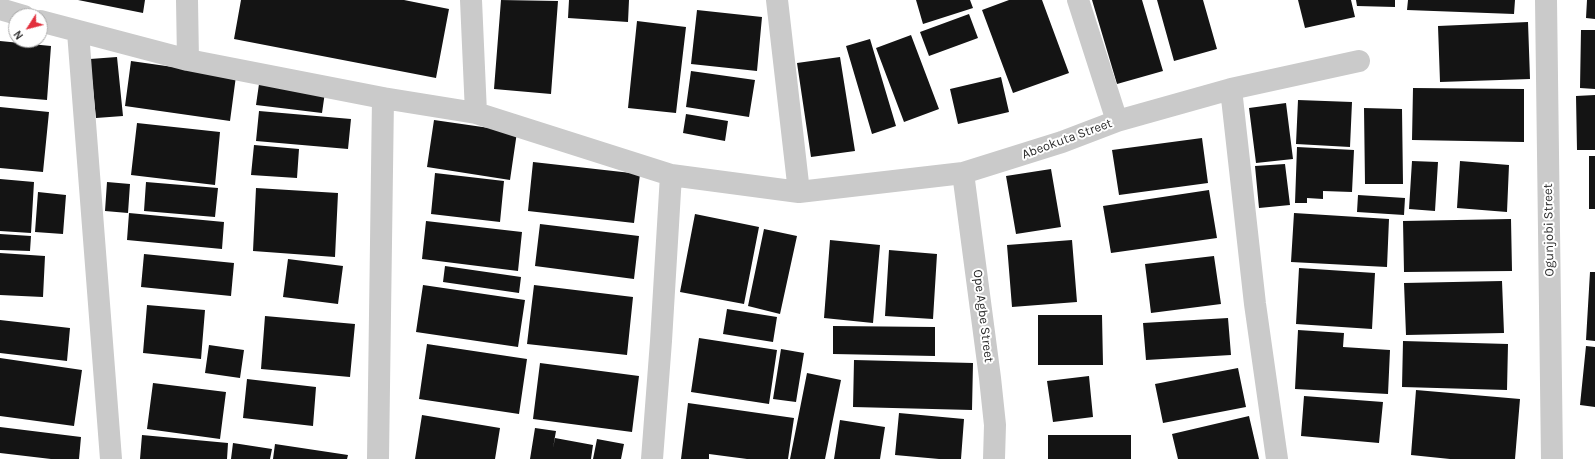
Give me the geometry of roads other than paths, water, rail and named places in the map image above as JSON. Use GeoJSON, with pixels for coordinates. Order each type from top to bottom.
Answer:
{"type":"FeatureCollection","features":[{"type":"Feature","properties":{"kind":"street"},"geometry":{"type":"LineString","coordinates":[[187,0],[188,60]]}},
{"type":"Feature","properties":{"kind":"street"},"geometry":{"type":"LineString","coordinates":[[471,0],[476,113]]}},
{"type":"Feature","properties":{"kind":"street"},"geometry":{"type":"LineString","coordinates":[[777,0],[799,192]]}},
{"type":"Feature","properties":{"kind":"street","name":"Abeokuta Street"},"geometry":{"type":"LineString","coordinates":[[48,23],[188,60],[383,98],[476,113],[670,175],[799,192],[964,174],[1062,142],[1117,121],[1078,0]]}},
{"type":"Feature","properties":{"kind":"street","name":"Ogunjobi Street"},"geometry":{"type":"LineString","coordinates":[[1546,0],[1552,459]]}},
{"type":"Feature","properties":{"kind":"street"},"geometry":{"type":"LineString","coordinates":[[78,32],[111,459]]}},
{"type":"Feature","properties":{"kind":"street"},"geometry":{"type":"LineString","coordinates":[[1117,121],[1231,89],[1359,61]]}},
{"type":"Feature","properties":{"kind":"street"},"geometry":{"type":"LineString","coordinates":[[1231,89],[1255,304],[1277,459]]}},
{"type":"Feature","properties":{"kind":"street"},"geometry":{"type":"LineString","coordinates":[[378,459],[383,98]]}},
{"type":"Feature","properties":{"kind":"street","name":"Ope Agbe Street"},"geometry":{"type":"LineString","coordinates":[[964,174],[995,425],[994,459]]}},
{"type":"Feature","properties":{"kind":"street"},"geometry":{"type":"LineString","coordinates":[[652,459],[661,341],[670,175]]}}]}
